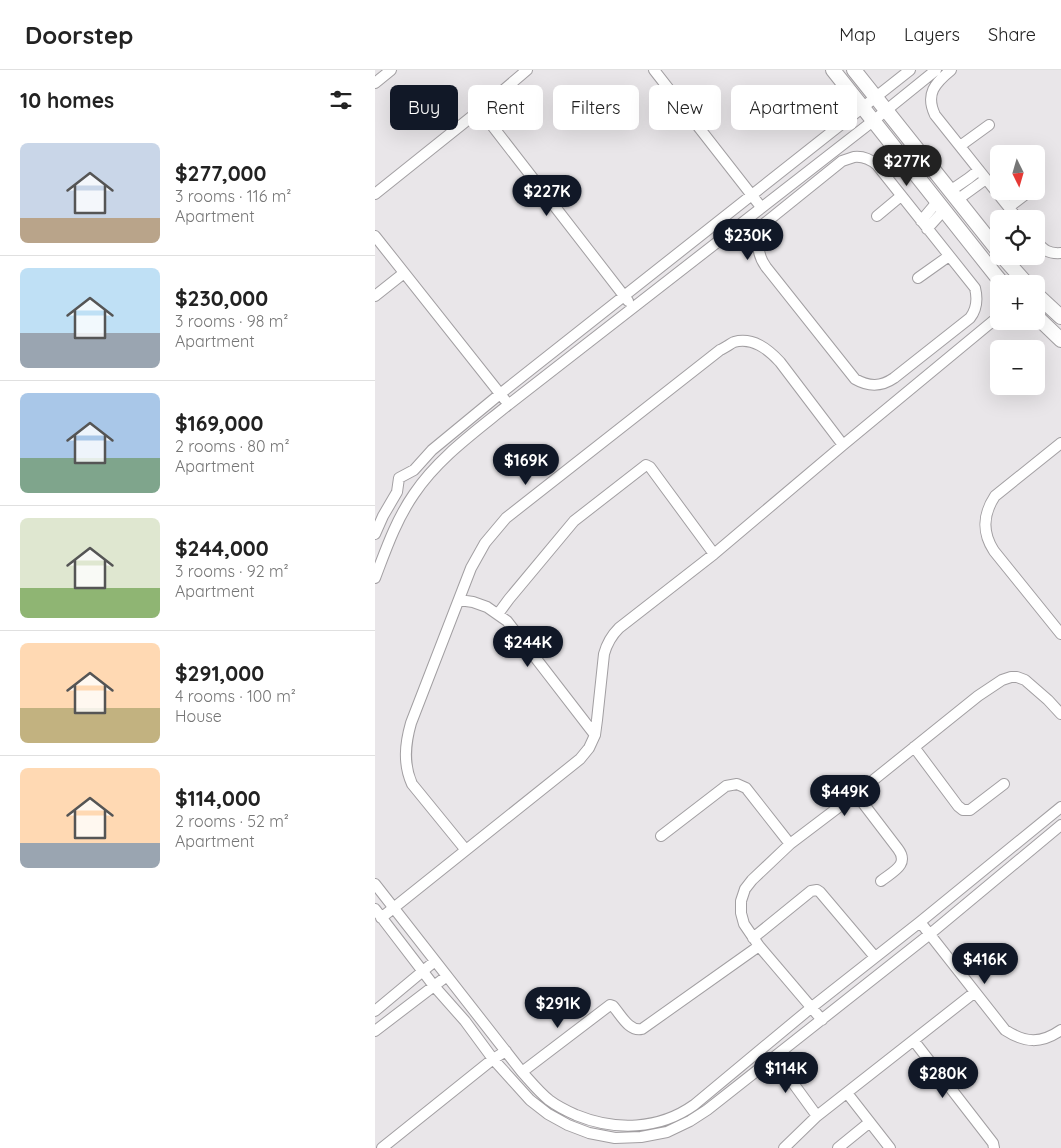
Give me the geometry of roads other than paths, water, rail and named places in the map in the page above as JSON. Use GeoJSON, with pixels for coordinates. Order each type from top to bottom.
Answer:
{"type":"FeatureCollection","features":[{"type":"Feature","properties":{"kind":"street"},"geometry":{"type":"LineString","coordinates":[[375,83],[391,70]]}},
{"type":"Feature","properties":{"kind":"street"},"geometry":{"type":"LineString","coordinates":[[510,85],[527,70]]}},
{"type":"Feature","properties":{"kind":"street"},"geometry":{"type":"LineString","coordinates":[[654,70],[761,206]]}},
{"type":"Feature","properties":{"kind":"street"},"geometry":{"type":"LineString","coordinates":[[833,70],[996,275]]}},
{"type":"Feature","properties":{"kind":"street"},"geometry":{"type":"LineString","coordinates":[[854,70],[990,241]]}},
{"type":"Feature","properties":{"kind":"street"},"geometry":{"type":"LineString","coordinates":[[389,542],[375,535],[383,516],[397,492],[399,478],[414,470],[432,450],[500,394],[911,70]]}},
{"type":"Feature","properties":{"kind":"street"},"geometry":{"type":"LineString","coordinates":[[375,578],[399,520],[413,495],[431,471],[453,451],[508,404],[873,121],[935,70]]}},
{"type":"Feature","properties":{"kind":"street"},"geometry":{"type":"LineString","coordinates":[[951,70],[936,83],[932,93],[931,104],[935,115],[1012,210]]}},
{"type":"Feature","properties":{"kind":"street"},"geometry":{"type":"LineString","coordinates":[[375,194],[468,120]]}},
{"type":"Feature","properties":{"kind":"street"},"geometry":{"type":"LineString","coordinates":[[960,146],[989,124]]}},
{"type":"Feature","properties":{"kind":"street"},"geometry":{"type":"LineString","coordinates":[[496,130],[633,307]]}},
{"type":"Feature","properties":{"kind":"street"},"geometry":{"type":"LineString","coordinates":[[860,156],[873,162],[924,225],[975,288],[976,306],[972,314],[955,330],[889,382],[873,386],[861,382],[855,379],[766,267],[758,249],[759,236],[765,223],[842,161],[860,156]]}},
{"type":"Feature","properties":{"kind":"street"},"geometry":{"type":"LineString","coordinates":[[953,196],[979,170]]}},
{"type":"Feature","properties":{"kind":"street"},"geometry":{"type":"LineString","coordinates":[[953,196],[986,179]]}},
{"type":"Feature","properties":{"kind":"street"},"geometry":{"type":"LineString","coordinates":[[877,216],[901,196]]}},
{"type":"Feature","properties":{"kind":"street"},"geometry":{"type":"LineString","coordinates":[[1009,207],[1018,200]]}},
{"type":"Feature","properties":{"kind":"street"},"geometry":{"type":"LineString","coordinates":[[924,225],[941,206]]}},
{"type":"Feature","properties":{"kind":"street"},"geometry":{"type":"LineString","coordinates":[[375,236],[508,404]]}},
{"type":"Feature","properties":{"kind":"street"},"geometry":{"type":"LineString","coordinates":[[1045,250],[1061,253]]}},
{"type":"Feature","properties":{"kind":"street"},"geometry":{"type":"LineString","coordinates":[[918,278],[949,256]]}},
{"type":"Feature","properties":{"kind":"street"},"geometry":{"type":"LineString","coordinates":[[1010,265],[1019,275]]}},
{"type":"Feature","properties":{"kind":"street"},"geometry":{"type":"LineString","coordinates":[[375,296],[404,273]]}},
{"type":"Feature","properties":{"kind":"street"},"geometry":{"type":"LineString","coordinates":[[1045,302],[1061,317]]}},
{"type":"Feature","properties":{"kind":"street"},"geometry":{"type":"LineString","coordinates":[[381,918],[580,759],[589,748],[595,735],[599,711],[603,654],[611,635],[713,554],[990,323]]}},
{"type":"Feature","properties":{"kind":"street"},"geometry":{"type":"LineString","coordinates":[[1045,325],[1061,340]]}},
{"type":"Feature","properties":{"kind":"street"},"geometry":{"type":"LineString","coordinates":[[465,850],[408,775],[406,742],[411,723],[471,568],[485,544],[506,518],[733,342],[752,342],[770,351],[843,445]]}},
{"type":"Feature","properties":{"kind":"street"},"geometry":{"type":"LineString","coordinates":[[1061,443],[995,496],[988,508],[985,521],[988,540],[994,551],[1061,634]]}},
{"type":"Feature","properties":{"kind":"street"},"geometry":{"type":"LineString","coordinates":[[498,614],[509,598],[574,522],[646,465],[650,467],[713,554]]}},
{"type":"Feature","properties":{"kind":"street"},"geometry":{"type":"LineString","coordinates":[[459,600],[487,607],[498,614],[514,629],[595,735]]}},
{"type":"Feature","properties":{"kind":"street"},"geometry":{"type":"LineString","coordinates":[[822,1020],[756,942],[744,924],[741,901],[745,889],[752,880],[790,844],[991,686],[1017,676],[1025,680],[1061,714]]}},
{"type":"Feature","properties":{"kind":"street"},"geometry":{"type":"LineString","coordinates":[[914,747],[963,810],[970,810],[1004,784]]}},
{"type":"Feature","properties":{"kind":"street"},"geometry":{"type":"LineString","coordinates":[[661,836],[726,786],[737,784],[746,788],[790,844]]}},
{"type":"Feature","properties":{"kind":"street"},"geometry":{"type":"LineString","coordinates":[[856,794],[898,848],[902,856],[899,867],[881,881]]}},
{"type":"Feature","properties":{"kind":"street"},"geometry":{"type":"LineString","coordinates":[[375,884],[522,1072],[550,1101],[586,1119],[605,1124],[625,1126],[646,1124],[667,1119],[686,1110],[1061,807]]}},
{"type":"Feature","properties":{"kind":"street"},"geometry":{"type":"LineString","coordinates":[[375,909],[434,986],[530,1100],[548,1114],[568,1125],[589,1133],[615,1138],[641,1137],[667,1132],[707,1110],[930,934],[1061,825]]}},
{"type":"Feature","properties":{"kind":"street"},"geometry":{"type":"LineString","coordinates":[[522,1072],[610,1005],[613,1006],[631,1028],[636,1030],[642,1029],[756,942],[811,891],[817,890],[820,892],[875,958]]}},
{"type":"Feature","properties":{"kind":"street"},"geometry":{"type":"LineString","coordinates":[[920,922],[1005,1030],[1016,1037],[1028,1040],[1041,1040],[1053,1036],[1061,1030]]}},
{"type":"Feature","properties":{"kind":"street"},"geometry":{"type":"LineString","coordinates":[[375,1010],[435,962]]}},
{"type":"Feature","properties":{"kind":"street"},"geometry":{"type":"LineString","coordinates":[[375,1031],[447,976]]}},
{"type":"Feature","properties":{"kind":"street"},"geometry":{"type":"LineString","coordinates":[[785,1147],[817,1116],[975,992]]}},
{"type":"Feature","properties":{"kind":"street"},"geometry":{"type":"LineString","coordinates":[[913,1041],[993,1143],[994,1148]]}},
{"type":"Feature","properties":{"kind":"street"},"geometry":{"type":"LineString","coordinates":[[382,1148],[493,1058],[506,1051]]}},
{"type":"Feature","properties":{"kind":"street"},"geometry":{"type":"LineString","coordinates":[[774,1058],[817,1116]]}},
{"type":"Feature","properties":{"kind":"street"},"geometry":{"type":"LineString","coordinates":[[847,1093],[890,1148]]}},
{"type":"Feature","properties":{"kind":"street"},"geometry":{"type":"LineString","coordinates":[[838,1148],[865,1126]]}}]}
